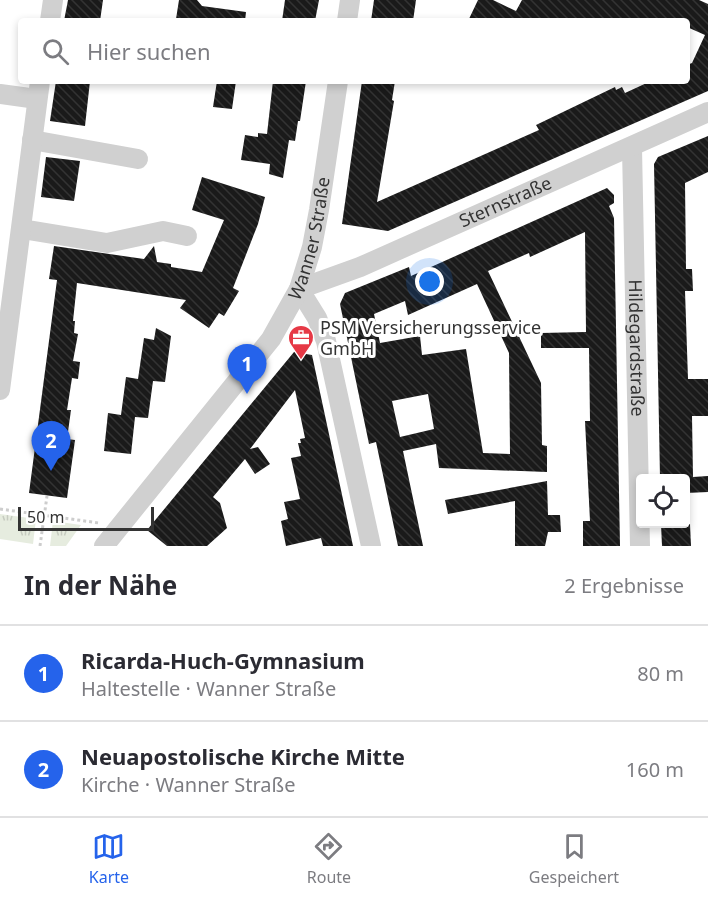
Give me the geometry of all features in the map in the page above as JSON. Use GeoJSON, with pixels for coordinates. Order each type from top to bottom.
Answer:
{"type":"FeatureCollection","features":[{"type":"Feature","properties":{"kind":"street"},"geometry":{"type":"LineString","coordinates":[[50,18],[53,0]]}},
{"type":"Feature","properties":{"kind":"street"},"geometry":{"type":"LineString","coordinates":[[347,18],[350,0]]}},
{"type":"Feature","properties":{"kind":"street","name":"Wanner Straße"},"geometry":{"type":"LineString","coordinates":[[104,546],[271,339],[299,289],[312,247],[319,210],[338,84]]}},
{"type":"Feature","properties":{"kind":"street"},"geometry":{"type":"LineString","coordinates":[[0,94],[39,90],[0,390]]}},
{"type":"Feature","properties":{"kind":"street","name":"Sternstraße"},"geometry":{"type":"LineString","coordinates":[[299,289],[360,267],[632,148],[708,112]]}},
{"type":"Feature","properties":{"kind":"street"},"geometry":{"type":"LineString","coordinates":[[32,140],[138,159]]}},
{"type":"Feature","properties":{"kind":"street","name":"Hildegardstraße"},"geometry":{"type":"LineString","coordinates":[[632,148],[640,546]]}},
{"type":"Feature","properties":{"kind":"street"},"geometry":{"type":"LineString","coordinates":[[22,229],[107,243],[163,231],[187,236]]}},
{"type":"Feature","properties":{"kind":"street"},"geometry":{"type":"LineString","coordinates":[[299,289],[317,318],[326,341],[371,546]]}},
{"type":"Feature","properties":{"kind":"path"},"geometry":{"type":"LineString","coordinates":[[40,546],[48,496]]}},
{"type":"Feature","properties":{"kind":"path"},"geometry":{"type":"LineString","coordinates":[[0,509],[120,525]]}},
{"type":"Feature","properties":{"kind":"green space"},"geometry":{"type":"Polygon","coordinates":[[[0,514],[36,519],[33,544],[0,539],[0,514]]]}},
{"type":"Feature","properties":{"kind":"green space"},"geometry":{"type":"Polygon","coordinates":[[[53,521],[81,525],[66,546],[50,546],[53,521]]]}},
{"type":"Feature","properties":{"kind":"building"},"geometry":{"type":"Polygon","coordinates":[[[68,0],[103,0],[100,18],[65,18],[68,0]]]}},
{"type":"Feature","properties":{"kind":"building"},"geometry":{"type":"Polygon","coordinates":[[[179,0],[197,0],[202,6],[246,12],[245,18],[176,18],[179,0]]]}},
{"type":"Feature","properties":{"kind":"building"},"geometry":{"type":"Polygon","coordinates":[[[285,0],[319,0],[316,18],[282,18],[285,0]]]}},
{"type":"Feature","properties":{"kind":"building"},"geometry":{"type":"Polygon","coordinates":[[[374,0],[416,0],[413,18],[371,18],[374,0]]]}},
{"type":"Feature","properties":{"kind":"building"},"geometry":{"type":"Polygon","coordinates":[[[478,0],[493,0],[516,11],[522,0],[699,0],[708,4],[708,91],[388,231],[342,224],[362,84],[395,84],[392,100],[394,101],[377,202],[539,130],[536,125],[615,87],[616,90],[622,87],[625,93],[644,84],[690,84],[690,64],[705,35],[690,28],[690,18],[469,18],[478,0]]]}},
{"type":"Feature","properties":{"kind":"building"},"geometry":{"type":"Polygon","coordinates":[[[56,84],[90,84],[85,126],[50,121],[56,84]]]}},
{"type":"Feature","properties":{"kind":"building"},"geometry":{"type":"Polygon","coordinates":[[[217,84],[236,84],[232,109],[213,107],[217,84]]]}},
{"type":"Feature","properties":{"kind":"building"},"geometry":{"type":"Polygon","coordinates":[[[273,84],[306,84],[300,121],[298,121],[295,141],[289,140],[283,178],[269,174],[270,164],[241,160],[245,135],[258,137],[258,133],[267,134],[273,84]]]}},
{"type":"Feature","properties":{"kind":"building"},"geometry":{"type":"Polygon","coordinates":[[[708,136],[708,172],[685,183],[686,269],[692,269],[693,291],[685,291],[688,379],[708,379],[708,416],[692,416],[693,477],[708,476],[708,492],[690,493],[690,474],[660,474],[654,164],[658,157],[708,136]]]}},
{"type":"Feature","properties":{"kind":"building"},"geometry":{"type":"Polygon","coordinates":[[[46,157],[80,161],[74,201],[41,197],[46,157]]]}},
{"type":"Feature","properties":{"kind":"building"},"geometry":{"type":"Polygon","coordinates":[[[202,177],[265,197],[258,224],[233,288],[239,291],[224,316],[219,313],[209,328],[180,308],[186,300],[77,283],[73,321],[75,321],[74,333],[78,334],[73,361],[80,362],[78,379],[72,378],[67,410],[71,410],[67,439],[75,440],[67,498],[29,493],[57,280],[49,279],[54,246],[144,259],[154,246],[157,262],[171,264],[171,267],[202,272],[224,220],[192,210],[202,177]]]}},
{"type":"Feature","properties":{"kind":"building"},"geometry":{"type":"Polygon","coordinates":[[[607,188],[614,195],[614,203],[609,206],[614,218],[620,546],[583,546],[583,521],[590,521],[585,421],[590,421],[589,348],[541,348],[541,333],[586,332],[585,232],[530,257],[529,253],[488,271],[541,383],[542,445],[547,446],[547,472],[439,468],[436,444],[403,451],[423,546],[398,546],[376,442],[369,444],[340,304],[345,293],[409,267],[411,276],[607,188]],[[477,284],[408,315],[405,301],[374,314],[380,343],[420,336],[422,355],[466,349],[483,453],[510,454],[509,353],[477,284]],[[428,394],[392,401],[400,437],[434,429],[428,394]]]}},
{"type":"Feature","properties":{"kind":"building"},"geometry":{"type":"Polygon","coordinates":[[[156,328],[171,336],[165,382],[153,381],[148,418],[135,417],[131,454],[104,451],[108,413],[121,415],[126,377],[138,379],[144,338],[154,340],[156,328]]]}},
{"type":"Feature","properties":{"kind":"building"},"geometry":{"type":"Polygon","coordinates":[[[294,352],[312,355],[353,546],[323,546],[321,538],[286,546],[281,521],[288,519],[284,502],[300,499],[291,458],[301,456],[298,443],[301,443],[300,439],[305,438],[295,390],[250,449],[258,447],[270,464],[255,474],[245,459],[213,497],[220,503],[227,528],[207,546],[167,546],[147,530],[294,352]]]}},
{"type":"Feature","properties":{"kind":"building"},"geometry":{"type":"Polygon","coordinates":[[[547,481],[548,515],[560,515],[561,532],[548,532],[545,546],[515,546],[515,501],[448,514],[445,500],[547,481]]]}},
{"type":"Feature","properties":{"kind":"building"},"geometry":{"type":"Polygon","coordinates":[[[690,524],[691,546],[662,546],[661,528],[690,528],[690,524]]]}},
{"type":"Feature","properties":{"kind":"place","name":"PSM Versicherungsservice GmbH"},"geometry":{"type":"Point","coordinates":[301,361]}},
{"type":"Feature","properties":{"kind":"place","name":"Ricarda-Huch-Gymnasium"},"geometry":{"type":"Point","coordinates":[247,394]}},
{"type":"Feature","properties":{"kind":"place","name":"Neuapostolische Kirche Mitte"},"geometry":{"type":"Point","coordinates":[51,471]}}]}
